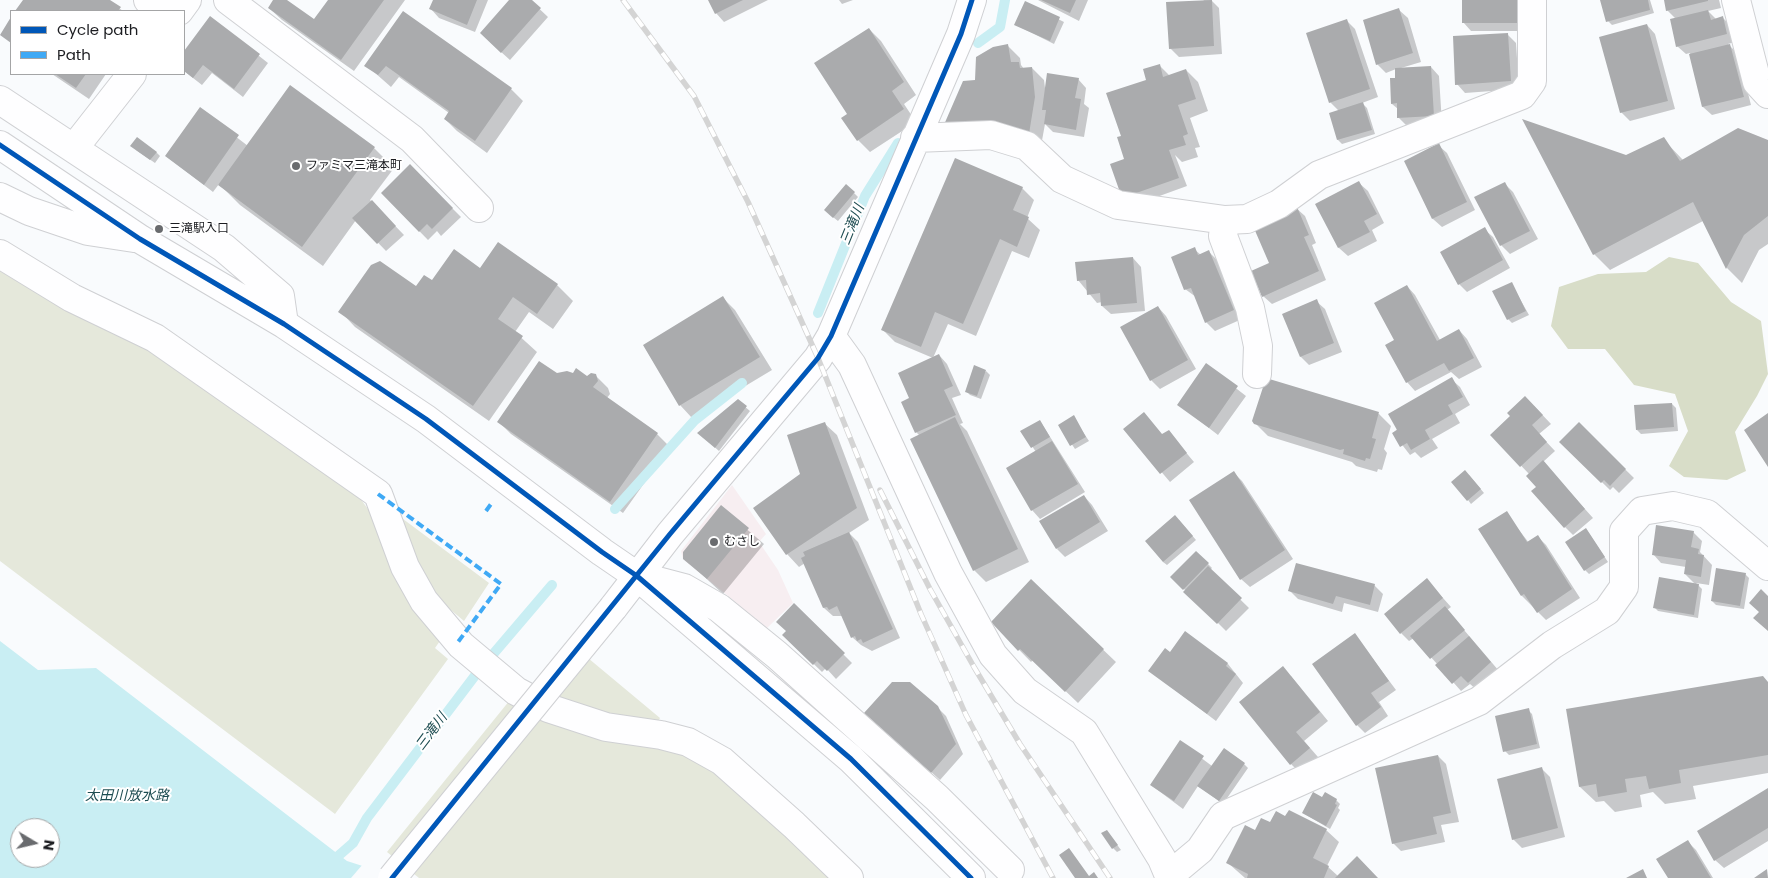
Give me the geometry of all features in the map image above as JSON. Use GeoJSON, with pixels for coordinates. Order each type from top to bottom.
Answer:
{"type":"FeatureCollection","features":[{"type":"Feature","properties":{"kind":"street"},"geometry":{"type":"LineString","coordinates":[[148,0],[161,10]]}},
{"type":"Feature","properties":{"kind":"street"},"geometry":{"type":"LineString","coordinates":[[228,0],[412,138],[479,208]]}},
{"type":"Feature","properties":{"kind":"street"},"geometry":{"type":"LineString","coordinates":[[392,878],[759,426],[818,358],[831,336],[961,34],[972,0]]}},
{"type":"Feature","properties":{"kind":"street"},"geometry":{"type":"LineString","coordinates":[[915,138],[991,135],[1027,146],[1062,179],[1118,204],[1225,220],[1248,219],[1279,204],[1320,175],[1522,95],[1532,81],[1532,0]]}},
{"type":"Feature","properties":{"kind":"street"},"geometry":{"type":"LineString","coordinates":[[1736,0],[1756,82],[1768,94]]}},
{"type":"Feature","properties":{"kind":"street"},"geometry":{"type":"LineString","coordinates":[[74,148],[131,75]]}},
{"type":"Feature","properties":{"kind":"street"},"geometry":{"type":"LineString","coordinates":[[0,100],[224,248],[280,296],[284,324]]}},
{"type":"Feature","properties":{"kind":"street"},"geometry":{"type":"LineString","coordinates":[[0,145],[140,239],[284,324],[426,419],[602,552],[637,576],[851,759],[971,878]]}},
{"type":"Feature","properties":{"kind":"street"},"geometry":{"type":"LineString","coordinates":[[0,197],[29,211],[88,231],[140,239]]}},
{"type":"Feature","properties":{"kind":"street"},"geometry":{"type":"LineString","coordinates":[[1225,220],[1223,236],[1250,308],[1258,346],[1258,374]]}},
{"type":"Feature","properties":{"kind":"street"},"geometry":{"type":"LineString","coordinates":[[0,254],[72,298],[155,338],[378,494],[405,567],[424,601],[461,645],[516,691],[548,708],[606,727],[661,735],[688,742],[722,761],[794,825],[849,878]]}},
{"type":"Feature","properties":{"kind":"street"},"geometry":{"type":"LineString","coordinates":[[831,336],[852,365],[948,573],[993,656],[1025,691],[1084,732],[1170,877],[1200,850],[1223,816],[1479,701],[1552,645],[1607,611],[1624,587],[1624,531],[1642,511],[1673,506],[1707,514],[1768,566]]}},
{"type":"Feature","properties":{"kind":"street"},"geometry":{"type":"LineString","coordinates":[[637,576],[684,588],[719,608],[777,655],[937,798],[1010,870]]}},
{"type":"Feature","properties":{"kind":"shaded area"},"geometry":{"type":"Polygon","coordinates":[[[0,271],[45,298],[142,344],[351,486],[379,524],[442,638],[435,648],[448,659],[335,814],[0,561],[0,271]]]}},
{"type":"Feature","properties":{"kind":"shaded area"},"geometry":{"type":"Polygon","coordinates":[[[732,485],[766,534],[759,542],[778,570],[793,603],[767,628],[683,559],[681,551],[732,485]]]}},
{"type":"Feature","properties":{"kind":"shaded area"},"geometry":{"type":"Polygon","coordinates":[[[399,516],[489,583],[464,621],[433,595],[411,564],[399,516]]]}},
{"type":"Feature","properties":{"kind":"shaded area"},"geometry":{"type":"Polygon","coordinates":[[[570,643],[660,718],[656,726],[575,709],[538,682],[570,643]]]}},
{"type":"Feature","properties":{"kind":"shaded area"},"geometry":{"type":"Polygon","coordinates":[[[514,695],[680,749],[717,771],[836,878],[419,878],[387,852],[514,695]]]}},
{"type":"Feature","properties":{"kind":"green space"},"geometry":{"type":"Polygon","coordinates":[[[1669,257],[1698,263],[1731,302],[1761,321],[1768,374],[1735,432],[1746,471],[1727,480],[1684,477],[1669,466],[1688,431],[1675,394],[1634,385],[1605,349],[1568,349],[1551,326],[1559,287],[1598,274],[1646,272],[1669,257]]]}},
{"type":"Feature","properties":{"kind":"water","name":"太田川放水路"},"geometry":{"type":"Polygon","coordinates":[[[0,641],[38,670],[96,668],[347,861],[400,878],[0,878],[0,641]]]}},
{"type":"Feature","properties":{"kind":"pier"},"geometry":{"type":"Polygon","coordinates":[[[363,864],[401,876],[403,878],[351,878],[363,864]]]}},
{"type":"Feature","properties":{"kind":"building"},"geometry":{"type":"Polygon","coordinates":[[[23,0],[110,0],[121,7],[119,10],[16,10],[23,0]]]}},
{"type":"Feature","properties":{"kind":"building"},"geometry":{"type":"Polygon","coordinates":[[[273,0],[287,0],[314,19],[328,0],[384,0],[341,60],[268,8],[273,0]]]}},
{"type":"Feature","properties":{"kind":"building"},"geometry":{"type":"Polygon","coordinates":[[[433,0],[477,0],[467,25],[429,9],[433,0]]]}},
{"type":"Feature","properties":{"kind":"building"},"geometry":{"type":"Polygon","coordinates":[[[509,0],[532,0],[541,8],[501,53],[480,33],[509,0]]]}},
{"type":"Feature","properties":{"kind":"building"},"geometry":{"type":"Polygon","coordinates":[[[708,0],[743,0],[715,14],[708,0]]]}},
{"type":"Feature","properties":{"kind":"building"},"geometry":{"type":"Polygon","coordinates":[[[1041,0],[1076,0],[1070,13],[1041,0]]]}},
{"type":"Feature","properties":{"kind":"building"},"geometry":{"type":"Polygon","coordinates":[[[1212,0],[1214,46],[1169,49],[1166,2],[1212,0]]]}},
{"type":"Feature","properties":{"kind":"building"},"geometry":{"type":"Polygon","coordinates":[[[1462,0],[1517,0],[1517,23],[1462,23],[1462,0]]]}},
{"type":"Feature","properties":{"kind":"building"},"geometry":{"type":"Polygon","coordinates":[[[1600,0],[1648,0],[1650,10],[1606,22],[1600,0]]]}},
{"type":"Feature","properties":{"kind":"building"},"geometry":{"type":"Polygon","coordinates":[[[1664,0],[1708,0],[1708,1],[1666,11],[1664,0]]]}},
{"type":"Feature","properties":{"kind":"building"},"geometry":{"type":"Polygon","coordinates":[[[1025,1],[1060,17],[1050,41],[1014,25],[1025,1]]]}},
{"type":"Feature","properties":{"kind":"building"},"geometry":{"type":"Polygon","coordinates":[[[1399,8],[1413,53],[1376,65],[1363,20],[1399,8]]]}},
{"type":"Feature","properties":{"kind":"building"},"geometry":{"type":"Polygon","coordinates":[[[1708,10],[1711,20],[1723,16],[1727,34],[1676,47],[1670,19],[1708,10]]]}},
{"type":"Feature","properties":{"kind":"building"},"geometry":{"type":"Polygon","coordinates":[[[403,11],[512,88],[475,141],[444,119],[449,111],[386,66],[378,75],[364,66],[403,11]]]}},
{"type":"Feature","properties":{"kind":"building"},"geometry":{"type":"Polygon","coordinates":[[[210,16],[260,54],[234,89],[203,65],[193,78],[185,72],[185,50],[210,16]]]}},
{"type":"Feature","properties":{"kind":"building"},"geometry":{"type":"Polygon","coordinates":[[[10,19],[10,42],[0,35],[10,19]]]}},
{"type":"Feature","properties":{"kind":"building"},"geometry":{"type":"Polygon","coordinates":[[[1347,19],[1370,89],[1329,103],[1306,33],[1347,19]]]}},
{"type":"Feature","properties":{"kind":"building"},"geometry":{"type":"Polygon","coordinates":[[[1647,24],[1668,101],[1620,113],[1599,37],[1647,24]]]}},
{"type":"Feature","properties":{"kind":"building"},"geometry":{"type":"Polygon","coordinates":[[[869,28],[904,82],[892,91],[904,109],[857,141],[841,118],[847,114],[814,63],[869,28]]]}},
{"type":"Feature","properties":{"kind":"building"},"geometry":{"type":"Polygon","coordinates":[[[1508,33],[1511,81],[1455,85],[1453,36],[1508,33]]]}},
{"type":"Feature","properties":{"kind":"building"},"geometry":{"type":"Polygon","coordinates":[[[1008,44],[1011,62],[1019,62],[1020,68],[1032,67],[1035,97],[1029,134],[943,127],[963,81],[975,80],[976,57],[993,47],[1008,44]]]}},
{"type":"Feature","properties":{"kind":"building"},"geometry":{"type":"Polygon","coordinates":[[[1730,44],[1744,97],[1702,107],[1689,54],[1730,44]]]}},
{"type":"Feature","properties":{"kind":"building"},"geometry":{"type":"Polygon","coordinates":[[[1160,64],[1163,77],[1186,69],[1196,99],[1178,105],[1188,134],[1183,136],[1186,145],[1169,150],[1179,178],[1122,198],[1110,164],[1124,159],[1117,137],[1121,136],[1106,93],[1146,80],[1143,69],[1160,64]]]}},
{"type":"Feature","properties":{"kind":"building"},"geometry":{"type":"Polygon","coordinates":[[[1431,66],[1434,116],[1397,118],[1397,103],[1391,104],[1390,78],[1395,78],[1395,68],[1431,66]]]}},
{"type":"Feature","properties":{"kind":"building"},"geometry":{"type":"Polygon","coordinates":[[[1047,73],[1079,78],[1075,98],[1081,99],[1076,130],[1044,124],[1046,110],[1042,110],[1047,73]]]}},
{"type":"Feature","properties":{"kind":"building"},"geometry":{"type":"Polygon","coordinates":[[[56,75],[85,75],[76,88],[56,75]]]}},
{"type":"Feature","properties":{"kind":"building","name":"ファミマ三滝本町"},"geometry":{"type":"Polygon","coordinates":[[[290,85],[375,147],[302,247],[218,185],[290,85]]]}},
{"type":"Feature","properties":{"kind":"building"},"geometry":{"type":"Polygon","coordinates":[[[1363,102],[1372,130],[1337,140],[1329,113],[1363,102]]]}},
{"type":"Feature","properties":{"kind":"building"},"geometry":{"type":"Polygon","coordinates":[[[200,107],[239,135],[204,185],[165,156],[200,107]]]}},
{"type":"Feature","properties":{"kind":"building"},"geometry":{"type":"Polygon","coordinates":[[[1522,119],[1626,155],[1664,137],[1680,161],[1738,128],[1768,140],[1768,216],[1744,235],[1726,269],[1693,202],[1593,255],[1522,119]]]}},
{"type":"Feature","properties":{"kind":"building"},"geometry":{"type":"Polygon","coordinates":[[[137,137],[157,152],[150,160],[130,146],[137,137]]]}},
{"type":"Feature","properties":{"kind":"building"},"geometry":{"type":"Polygon","coordinates":[[[1439,143],[1467,202],[1432,219],[1404,161],[1439,143]]]}},
{"type":"Feature","properties":{"kind":"building"},"geometry":{"type":"Polygon","coordinates":[[[955,158],[1023,187],[1013,210],[1029,217],[1017,247],[1000,239],[963,324],[935,312],[921,347],[881,330],[955,158]]]}},
{"type":"Feature","properties":{"kind":"building"},"geometry":{"type":"Polygon","coordinates":[[[410,164],[453,208],[432,229],[427,224],[419,232],[381,193],[410,164]]]}},
{"type":"Feature","properties":{"kind":"building"},"geometry":{"type":"Polygon","coordinates":[[[1359,181],[1377,214],[1364,221],[1370,232],[1338,248],[1315,204],[1359,181]]]}},
{"type":"Feature","properties":{"kind":"building"},"geometry":{"type":"Polygon","coordinates":[[[1505,182],[1530,231],[1500,246],[1474,197],[1505,182]]]}},
{"type":"Feature","properties":{"kind":"building"},"geometry":{"type":"Polygon","coordinates":[[[846,184],[855,192],[833,218],[824,210],[846,184]]]}},
{"type":"Feature","properties":{"kind":"building"},"geometry":{"type":"Polygon","coordinates":[[[372,200],[396,226],[377,244],[352,218],[372,200]]]}},
{"type":"Feature","properties":{"kind":"building"},"geometry":{"type":"Polygon","coordinates":[[[1297,207],[1309,235],[1304,237],[1319,271],[1262,297],[1251,271],[1269,263],[1253,226],[1297,207]]]}},
{"type":"Feature","properties":{"kind":"building"},"geometry":{"type":"Polygon","coordinates":[[[1485,227],[1503,260],[1458,285],[1440,252],[1485,227]]]}},
{"type":"Feature","properties":{"kind":"building"},"geometry":{"type":"Polygon","coordinates":[[[498,242],[558,284],[537,314],[513,297],[498,319],[523,336],[473,406],[338,312],[371,265],[380,261],[416,286],[424,275],[432,280],[454,249],[480,268],[498,242]]]}},
{"type":"Feature","properties":{"kind":"building"},"geometry":{"type":"Polygon","coordinates":[[[1195,247],[1198,255],[1209,250],[1234,310],[1205,323],[1191,288],[1184,290],[1171,257],[1195,247]]]}},
{"type":"Feature","properties":{"kind":"building"},"geometry":{"type":"Polygon","coordinates":[[[1133,257],[1137,303],[1101,306],[1100,293],[1087,295],[1086,280],[1077,281],[1075,262],[1133,257]]]}},
{"type":"Feature","properties":{"kind":"building"},"geometry":{"type":"Polygon","coordinates":[[[1512,282],[1526,311],[1507,320],[1492,291],[1512,282]]]}},
{"type":"Feature","properties":{"kind":"building"},"geometry":{"type":"Polygon","coordinates":[[[1407,285],[1437,341],[1459,329],[1474,358],[1449,371],[1444,363],[1406,383],[1385,345],[1394,340],[1374,303],[1407,285]]]}},
{"type":"Feature","properties":{"kind":"building"},"geometry":{"type":"Polygon","coordinates":[[[723,296],[760,357],[679,406],[643,345],[723,296]]]}},
{"type":"Feature","properties":{"kind":"building"},"geometry":{"type":"Polygon","coordinates":[[[1317,299],[1334,343],[1300,357],[1282,314],[1317,299]]]}},
{"type":"Feature","properties":{"kind":"building"},"geometry":{"type":"Polygon","coordinates":[[[1158,306],[1188,360],[1150,381],[1120,327],[1158,306]]]}},
{"type":"Feature","properties":{"kind":"building"},"geometry":{"type":"Polygon","coordinates":[[[939,354],[953,386],[944,390],[956,415],[915,433],[901,402],[909,398],[898,373],[939,354]]]}},
{"type":"Feature","properties":{"kind":"building"},"geometry":{"type":"Polygon","coordinates":[[[539,361],[557,373],[567,371],[573,373],[576,368],[587,376],[591,373],[596,374],[598,381],[593,387],[658,433],[610,502],[497,422],[539,361]]]}},
{"type":"Feature","properties":{"kind":"building"},"geometry":{"type":"Polygon","coordinates":[[[1206,363],[1238,386],[1209,428],[1177,405],[1206,363]]]}},
{"type":"Feature","properties":{"kind":"building"},"geometry":{"type":"Polygon","coordinates":[[[974,365],[986,370],[977,396],[965,392],[974,365]]]}},
{"type":"Feature","properties":{"kind":"building"},"geometry":{"type":"Polygon","coordinates":[[[1452,377],[1463,397],[1448,405],[1453,414],[1425,430],[1430,439],[1411,450],[1407,443],[1400,447],[1392,433],[1397,430],[1388,414],[1452,377]]]}},
{"type":"Feature","properties":{"kind":"building"},"geometry":{"type":"Polygon","coordinates":[[[1266,378],[1379,412],[1372,438],[1376,439],[1370,459],[1366,458],[1365,461],[1343,454],[1344,449],[1340,450],[1254,424],[1252,421],[1266,378]]]}},
{"type":"Feature","properties":{"kind":"building"},"geometry":{"type":"Polygon","coordinates":[[[1525,396],[1543,415],[1532,425],[1547,442],[1520,467],[1490,435],[1510,416],[1507,413],[1525,396]]]}},
{"type":"Feature","properties":{"kind":"building"},"geometry":{"type":"Polygon","coordinates":[[[738,399],[747,406],[715,448],[697,433],[738,399]]]}},
{"type":"Feature","properties":{"kind":"building"},"geometry":{"type":"Polygon","coordinates":[[[1672,403],[1674,427],[1636,430],[1634,405],[1672,403]]]}},
{"type":"Feature","properties":{"kind":"building"},"geometry":{"type":"Polygon","coordinates":[[[1144,412],[1162,434],[1169,430],[1187,453],[1160,474],[1123,429],[1144,412]]]}},
{"type":"Feature","properties":{"kind":"building"},"geometry":{"type":"Polygon","coordinates":[[[1768,413],[1768,467],[1744,430],[1768,413]]]}},
{"type":"Feature","properties":{"kind":"building"},"geometry":{"type":"Polygon","coordinates":[[[1074,415],[1086,437],[1070,446],[1058,425],[1074,415]]]}},
{"type":"Feature","properties":{"kind":"building"},"geometry":{"type":"Polygon","coordinates":[[[955,417],[1018,549],[973,571],[910,439],[955,417]]]}},
{"type":"Feature","properties":{"kind":"building"},"geometry":{"type":"Polygon","coordinates":[[[1040,420],[1050,437],[1031,448],[1020,431],[1040,420]]]}},
{"type":"Feature","properties":{"kind":"building"},"geometry":{"type":"Polygon","coordinates":[[[825,422],[857,508],[786,555],[753,508],[800,474],[787,435],[825,422]]]}},
{"type":"Feature","properties":{"kind":"building"},"geometry":{"type":"Polygon","coordinates":[[[1579,422],[1626,469],[1610,486],[1604,480],[1601,483],[1559,442],[1579,422]]]}},
{"type":"Feature","properties":{"kind":"building"},"geometry":{"type":"Polygon","coordinates":[[[1052,441],[1078,484],[1031,511],[1006,468],[1052,441]]]}},
{"type":"Feature","properties":{"kind":"building"},"geometry":{"type":"Polygon","coordinates":[[[1543,460],[1585,509],[1564,528],[1531,491],[1536,487],[1526,476],[1543,460]]]}},
{"type":"Feature","properties":{"kind":"building"},"geometry":{"type":"Polygon","coordinates":[[[1465,470],[1481,489],[1467,501],[1451,482],[1465,470]]]}},
{"type":"Feature","properties":{"kind":"building"},"geometry":{"type":"Polygon","coordinates":[[[1234,471],[1285,550],[1240,580],[1189,500],[1234,471]]]}},
{"type":"Feature","properties":{"kind":"building"},"geometry":{"type":"Polygon","coordinates":[[[1084,495],[1100,522],[1056,549],[1039,521],[1084,495]]]}},
{"type":"Feature","properties":{"kind":"building"},"geometry":{"type":"Polygon","coordinates":[[[721,505],[749,528],[707,579],[683,559],[683,552],[721,505]]]}},
{"type":"Feature","properties":{"kind":"building"},"geometry":{"type":"Polygon","coordinates":[[[1507,511],[1527,542],[1538,535],[1572,589],[1537,613],[1524,594],[1521,596],[1478,529],[1507,511]]]}},
{"type":"Feature","properties":{"kind":"building"},"geometry":{"type":"Polygon","coordinates":[[[1175,515],[1193,536],[1163,562],[1145,541],[1175,515]]]}},
{"type":"Feature","properties":{"kind":"building"},"geometry":{"type":"Polygon","coordinates":[[[1656,525],[1694,531],[1691,547],[1699,549],[1698,554],[1704,555],[1701,577],[1684,574],[1686,560],[1652,555],[1656,525]]]}},
{"type":"Feature","properties":{"kind":"building"},"geometry":{"type":"Polygon","coordinates":[[[1586,528],[1605,557],[1584,571],[1565,542],[1586,528]]]}},
{"type":"Feature","properties":{"kind":"building"},"geometry":{"type":"Polygon","coordinates":[[[849,532],[893,629],[863,643],[861,639],[857,641],[855,636],[851,638],[837,606],[829,610],[827,607],[823,608],[801,558],[805,556],[803,552],[849,532]]]}},
{"type":"Feature","properties":{"kind":"building"},"geometry":{"type":"Polygon","coordinates":[[[1196,551],[1209,563],[1183,590],[1170,577],[1196,551]]]}},
{"type":"Feature","properties":{"kind":"building"},"geometry":{"type":"Polygon","coordinates":[[[1296,563],[1375,584],[1370,605],[1336,596],[1333,604],[1288,591],[1296,563]]]}},
{"type":"Feature","properties":{"kind":"building"},"geometry":{"type":"Polygon","coordinates":[[[1208,566],[1242,598],[1217,624],[1183,592],[1208,566]]]}},
{"type":"Feature","properties":{"kind":"building"},"geometry":{"type":"Polygon","coordinates":[[[1716,568],[1746,573],[1740,606],[1711,601],[1716,568]]]}},
{"type":"Feature","properties":{"kind":"building"},"geometry":{"type":"Polygon","coordinates":[[[1659,577],[1699,584],[1694,615],[1653,608],[1659,577]]]}},
{"type":"Feature","properties":{"kind":"building"},"geometry":{"type":"Polygon","coordinates":[[[1427,578],[1443,598],[1400,634],[1384,614],[1427,578]]]}},
{"type":"Feature","properties":{"kind":"building"},"geometry":{"type":"Polygon","coordinates":[[[1031,579],[1104,649],[1065,692],[1020,649],[1018,651],[991,622],[1031,579]]]}},
{"type":"Feature","properties":{"kind":"building"},"geometry":{"type":"Polygon","coordinates":[[[1761,589],[1768,596],[1768,631],[1753,618],[1759,612],[1749,603],[1761,589]]]}},
{"type":"Feature","properties":{"kind":"building"},"geometry":{"type":"Polygon","coordinates":[[[794,603],[845,653],[827,671],[817,661],[813,665],[782,635],[786,631],[776,622],[794,603]]]}},
{"type":"Feature","properties":{"kind":"building"},"geometry":{"type":"Polygon","coordinates":[[[1445,606],[1465,630],[1430,659],[1410,636],[1445,606]]]}},
{"type":"Feature","properties":{"kind":"building"},"geometry":{"type":"Polygon","coordinates":[[[1185,631],[1228,663],[1226,666],[1236,674],[1207,714],[1148,671],[1165,648],[1170,652],[1185,631]]]}},
{"type":"Feature","properties":{"kind":"building"},"geometry":{"type":"Polygon","coordinates":[[[1355,633],[1389,681],[1371,693],[1381,707],[1356,726],[1312,664],[1355,633]]]}},
{"type":"Feature","properties":{"kind":"building"},"geometry":{"type":"Polygon","coordinates":[[[1469,636],[1491,662],[1468,683],[1461,676],[1452,684],[1435,665],[1469,636]]]}},
{"type":"Feature","properties":{"kind":"building"},"geometry":{"type":"Polygon","coordinates":[[[1283,666],[1320,712],[1296,732],[1310,748],[1290,765],[1239,702],[1283,666]]]}},
{"type":"Feature","properties":{"kind":"building"},"geometry":{"type":"Polygon","coordinates":[[[1763,676],[1768,682],[1768,755],[1679,770],[1681,783],[1649,789],[1646,776],[1625,779],[1627,792],[1598,797],[1596,784],[1579,787],[1566,709],[1763,676]]]}},
{"type":"Feature","properties":{"kind":"building"},"geometry":{"type":"Polygon","coordinates":[[[892,682],[910,682],[938,706],[956,744],[931,773],[864,713],[892,682]]]}},
{"type":"Feature","properties":{"kind":"building"},"geometry":{"type":"Polygon","coordinates":[[[1529,708],[1537,744],[1503,752],[1495,716],[1529,708]]]}},
{"type":"Feature","properties":{"kind":"building"},"geometry":{"type":"Polygon","coordinates":[[[1180,740],[1204,756],[1174,801],[1150,785],[1180,740]]]}},
{"type":"Feature","properties":{"kind":"building"},"geometry":{"type":"Polygon","coordinates":[[[1224,748],[1245,763],[1219,801],[1197,786],[1224,748]]]}},
{"type":"Feature","properties":{"kind":"building"},"geometry":{"type":"Polygon","coordinates":[[[1438,755],[1451,813],[1433,817],[1437,834],[1392,844],[1375,768],[1438,755]]]}},
{"type":"Feature","properties":{"kind":"building"},"geometry":{"type":"Polygon","coordinates":[[[1542,767],[1558,828],[1512,840],[1497,779],[1542,767]]]}},
{"type":"Feature","properties":{"kind":"building"},"geometry":{"type":"Polygon","coordinates":[[[1768,788],[1768,828],[1714,861],[1697,831],[1768,788]]]}},
{"type":"Feature","properties":{"kind":"building"},"geometry":{"type":"Polygon","coordinates":[[[1313,792],[1322,797],[1325,792],[1337,799],[1335,804],[1337,805],[1326,826],[1302,813],[1313,792]]]}},
{"type":"Feature","properties":{"kind":"building"},"geometry":{"type":"Polygon","coordinates":[[[1289,810],[1327,829],[1313,858],[1329,866],[1324,878],[1247,878],[1248,874],[1226,863],[1245,825],[1255,830],[1261,818],[1270,822],[1276,811],[1285,816],[1289,810]]]}},
{"type":"Feature","properties":{"kind":"building"},"geometry":{"type":"Polygon","coordinates":[[[1107,830],[1118,845],[1112,849],[1101,833],[1107,830]]]}},
{"type":"Feature","properties":{"kind":"building"},"geometry":{"type":"Polygon","coordinates":[[[1688,840],[1711,878],[1668,878],[1656,859],[1688,840]]]}},
{"type":"Feature","properties":{"kind":"building"},"geometry":{"type":"Polygon","coordinates":[[[1069,848],[1089,876],[1094,872],[1098,878],[1075,878],[1059,855],[1069,848]]]}},
{"type":"Feature","properties":{"kind":"building"},"geometry":{"type":"Polygon","coordinates":[[[1357,856],[1378,878],[1335,878],[1357,856]]]}},
{"type":"Feature","properties":{"kind":"building"},"geometry":{"type":"Polygon","coordinates":[[[1643,869],[1647,878],[1626,878],[1643,869]]]}},
{"type":"Feature","properties":{"kind":"building"},"geometry":{"type":"Polygon","coordinates":[[[1767,869],[1768,878],[1754,878],[1767,869]]]}},
{"type":"Feature","properties":{"kind":"waterway","name":"三滝川"},"geometry":{"type":"LineString","coordinates":[[978,43],[1000,27],[1005,0]]}},
{"type":"Feature","properties":{"kind":"waterway","name":"三滝川"},"geometry":{"type":"LineString","coordinates":[[818,313],[865,196],[898,143]]}},
{"type":"Feature","properties":{"kind":"waterway","name":"三滝川"},"geometry":{"type":"LineString","coordinates":[[615,509],[695,420],[742,383]]}},
{"type":"Feature","properties":{"kind":"waterway","name":"三滝川"},"geometry":{"type":"LineString","coordinates":[[313,878],[353,843],[367,818],[477,673],[552,585]]}},
{"type":"Feature","properties":{"kind":"railway"},"geometry":{"type":"LineString","coordinates":[[623,0],[694,96],[748,202],[818,358],[921,614],[966,715],[1053,878]]}},
{"type":"Feature","properties":{"kind":"railway"},"geometry":{"type":"LineString","coordinates":[[880,490],[930,589],[974,667],[1020,744],[1110,878]]}},
{"type":"Feature","properties":{"kind":"marked path"},"geometry":{"type":"LineString","coordinates":[[378,494],[501,584],[458,642]]}},
{"type":"Feature","properties":{"kind":"marked path"},"geometry":{"type":"LineString","coordinates":[[486,511],[491,504]]}},
{"type":"Feature","properties":{"kind":"cycle path"},"geometry":{"type":"LineString","coordinates":[[392,878],[670,534],[818,358],[831,336],[961,34],[972,0]]}},
{"type":"Feature","properties":{"kind":"cycle path"},"geometry":{"type":"LineString","coordinates":[[0,145],[140,239],[284,324],[426,419],[602,552],[637,576],[851,759],[971,878]]}},
{"type":"Feature","properties":{"kind":"place","name":"ファミマ三滝本町"},"geometry":{"type":"Point","coordinates":[296,166]}},
{"type":"Feature","properties":{"kind":"place","name":"三滝駅入口"},"geometry":{"type":"Point","coordinates":[159,229]}},
{"type":"Feature","properties":{"kind":"place","name":"むさし"},"geometry":{"type":"Point","coordinates":[714,542]}}]}
